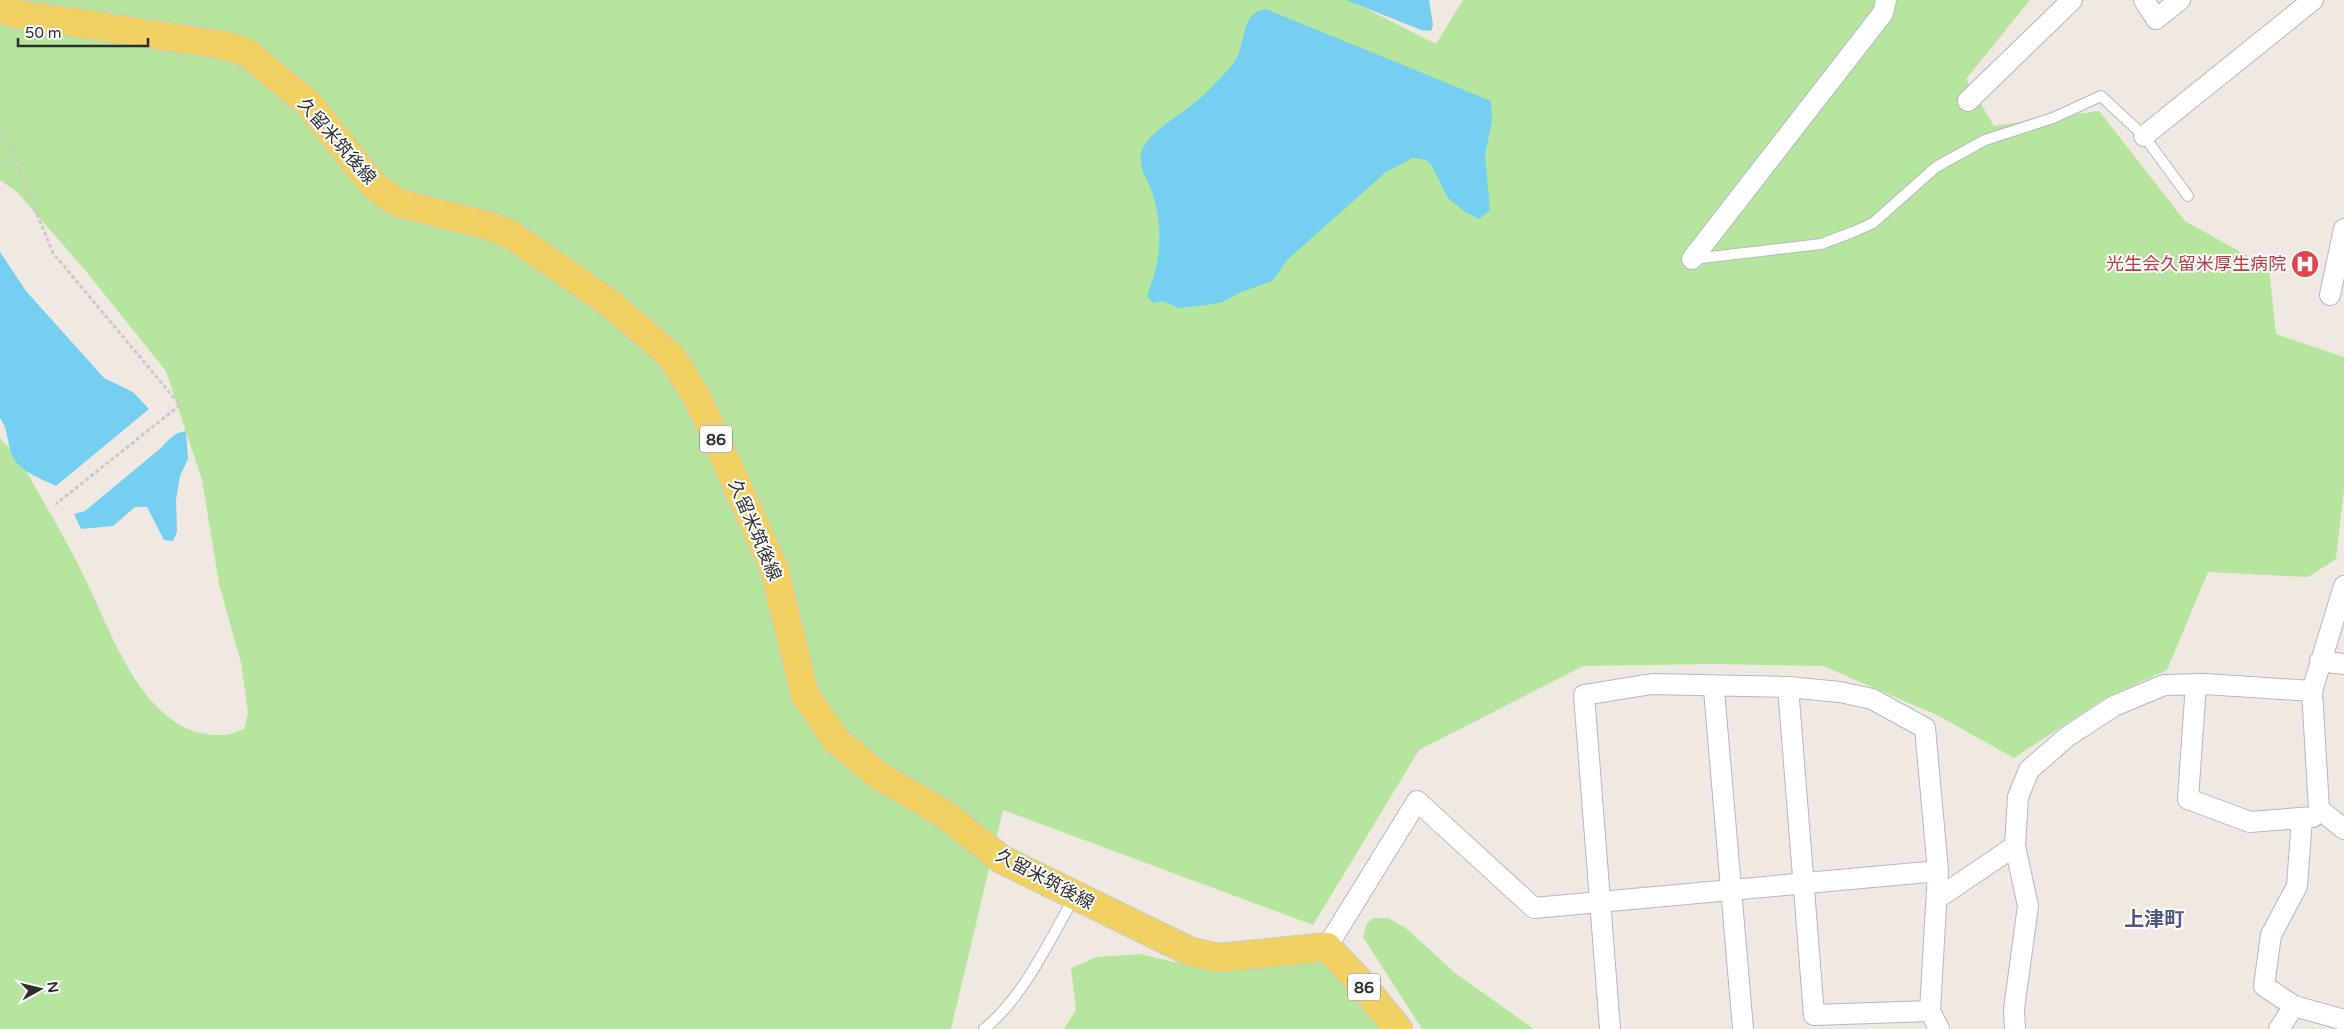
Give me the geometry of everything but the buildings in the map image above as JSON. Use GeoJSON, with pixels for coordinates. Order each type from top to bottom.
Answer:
{"type":"FeatureCollection","features":[{"type":"Feature","properties":{"kind":"main road","name":"久留米筑後線"},"geometry":{"type":"LineString","coordinates":[[0,7],[11,13],[223,45],[246,52],[308,103],[374,186],[398,203],[490,226],[510,234],[611,304],[671,356],[698,399],[774,568],[805,695],[836,740],[881,777],[943,814],[1002,859],[1189,951],[1219,958],[1327,948]]}},
{"type":"Feature","properties":{"kind":"main road","name":"86"},"geometry":{"type":"LineString","coordinates":[[1327,948],[1359,981],[1398,1029]]}},
{"type":"Feature","properties":{"kind":"street"},"geometry":{"type":"LineString","coordinates":[[1692,259],[1883,13],[1886,0]]}},
{"type":"Feature","properties":{"kind":"street"},"geometry":{"type":"LineString","coordinates":[[1968,100],[2072,0]]}},
{"type":"Feature","properties":{"kind":"street"},"geometry":{"type":"LineString","coordinates":[[2144,0],[2156,19],[2180,0]]}},
{"type":"Feature","properties":{"kind":"street"},"geometry":{"type":"LineString","coordinates":[[2144,136],[2313,0]]}},
{"type":"Feature","properties":{"kind":"street"},"geometry":{"type":"LineString","coordinates":[[2330,295],[2339,277],[2344,229]]}},
{"type":"Feature","properties":{"kind":"street"},"geometry":{"type":"LineString","coordinates":[[2344,586],[2312,691],[2319,808],[2344,829]]}},
{"type":"Feature","properties":{"kind":"street"},"geometry":{"type":"LineString","coordinates":[[2320,661],[2344,664]]}},
{"type":"Feature","properties":{"kind":"street"},"geometry":{"type":"LineString","coordinates":[[1610,1029],[1584,695],[1652,684],[1788,687],[1840,692],[1872,699],[1925,728],[1938,871],[1938,898],[1930,1011],[1939,1029]]}},
{"type":"Feature","properties":{"kind":"street"},"geometry":{"type":"LineString","coordinates":[[2019,1027],[2014,1009],[2028,906],[2015,846],[2018,797],[2029,770],[2068,736],[2114,706],[2164,684],[2196,684],[2312,691]]}},
{"type":"Feature","properties":{"kind":"street"},"geometry":{"type":"LineString","coordinates":[[2196,684],[2188,799],[2250,822],[2328,816]]}},
{"type":"Feature","properties":{"kind":"street"},"geometry":{"type":"LineString","coordinates":[[1788,687],[1814,1015],[1930,1011]]}},
{"type":"Feature","properties":{"kind":"street"},"geometry":{"type":"LineString","coordinates":[[1714,690],[1742,1029]]}},
{"type":"Feature","properties":{"kind":"street"},"geometry":{"type":"LineString","coordinates":[[1327,948],[1417,801],[1534,908],[1938,871]]}},
{"type":"Feature","properties":{"kind":"street"},"geometry":{"type":"LineString","coordinates":[[2302,818],[2297,886],[2271,936],[2264,986],[2294,1006],[2344,1020]]}},
{"type":"Feature","properties":{"kind":"street"},"geometry":{"type":"LineString","coordinates":[[1938,898],[2015,846]]}},
{"type":"Feature","properties":{"kind":"street"},"geometry":{"type":"LineString","coordinates":[[2279,1029],[2294,1006]]}},
{"type":"Feature","properties":{"kind":"lane"},"geometry":{"type":"LineString","coordinates":[[1692,259],[1821,244],[1853,232],[1873,223],[1936,167],[1985,140],[2053,118],[2101,96],[2144,136],[2188,196]]}},
{"type":"Feature","properties":{"kind":"lane"},"geometry":{"type":"LineString","coordinates":[[984,1029],[994,1022],[1026,980],[1075,895]]}},
{"type":"Feature","properties":{"kind":"path"},"geometry":{"type":"LineString","coordinates":[[0,131],[8,142],[53,253],[180,405],[56,504]]}},
{"type":"Feature","properties":{"kind":"green space"},"geometry":{"type":"Polygon","coordinates":[[[0,0],[1349,0],[1436,44],[1463,0],[2030,0],[1966,79],[1994,126],[2099,111],[2185,221],[2269,268],[2276,334],[2344,357],[2344,489],[2336,559],[2308,577],[2208,572],[2167,670],[2105,698],[2014,758],[1939,716],[1823,666],[1710,664],[1583,666],[1419,750],[1313,925],[1003,810],[951,1029],[0,1029],[0,439],[17,455],[73,555],[124,660],[138,684],[155,705],[175,722],[197,732],[223,735],[244,729],[248,713],[241,663],[219,584],[202,480],[166,371],[85,270],[17,192],[0,180],[0,0]]]}},
{"type":"Feature","properties":{"kind":"green space"},"geometry":{"type":"Polygon","coordinates":[[[1374,918],[1388,918],[1407,929],[1455,973],[1534,1029],[1422,1029],[1363,937],[1367,923],[1374,918]]]}},
{"type":"Feature","properties":{"kind":"green space"},"geometry":{"type":"Polygon","coordinates":[[[1141,954],[1206,970],[1288,959],[1322,962],[1358,996],[1386,1029],[1064,1029],[1076,1010],[1071,968],[1097,957],[1141,954]]]}},
{"type":"Feature","properties":{"kind":"water"},"geometry":{"type":"Polygon","coordinates":[[[1346,0],[1429,0],[1433,25],[1431,31],[1421,30],[1346,0]]]}},
{"type":"Feature","properties":{"kind":"water"},"geometry":{"type":"Polygon","coordinates":[[[1266,9],[1491,101],[1492,121],[1485,155],[1490,210],[1479,219],[1465,212],[1448,198],[1432,166],[1426,160],[1413,158],[1386,172],[1287,260],[1272,281],[1239,293],[1223,302],[1207,305],[1179,308],[1163,301],[1153,303],[1147,296],[1158,258],[1158,220],[1152,192],[1142,168],[1141,153],[1150,138],[1203,96],[1228,70],[1239,53],[1249,19],[1253,14],[1266,9]]]}},
{"type":"Feature","properties":{"kind":"water"},"geometry":{"type":"Polygon","coordinates":[[[0,252],[26,291],[104,378],[133,392],[149,409],[56,486],[19,466],[10,450],[5,426],[0,418],[0,252]]]}},
{"type":"Feature","properties":{"kind":"water"},"geometry":{"type":"Polygon","coordinates":[[[186,431],[188,459],[180,476],[176,500],[177,532],[173,541],[164,540],[147,507],[135,507],[113,526],[81,529],[74,514],[85,511],[162,447],[172,436],[186,431]]]}},
{"type":"Feature","properties":{"kind":"place","name":"光生会久留米厚生病院"},"geometry":{"type":"Point","coordinates":[2305,264]}},
{"type":"Feature","properties":{"kind":"district","name":"上津町"},"geometry":{"type":"Point","coordinates":[2154,919]}}]}
